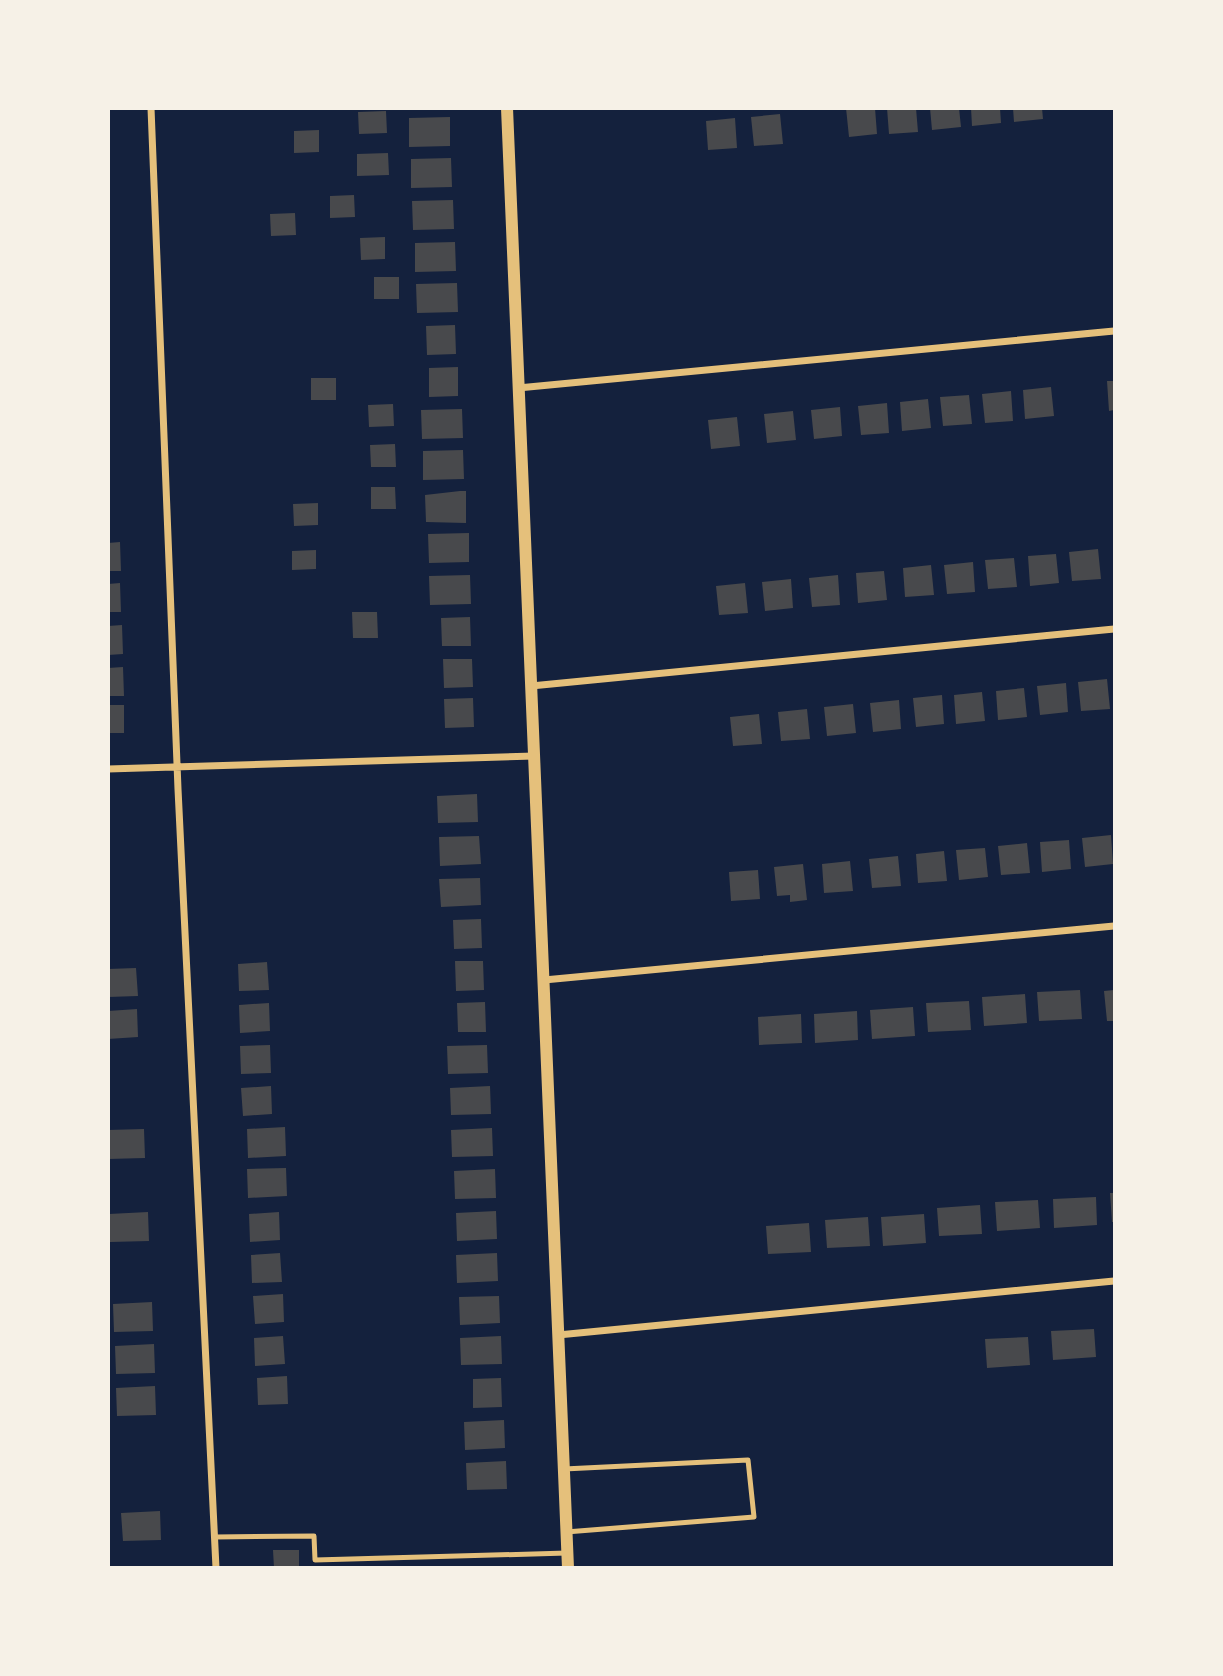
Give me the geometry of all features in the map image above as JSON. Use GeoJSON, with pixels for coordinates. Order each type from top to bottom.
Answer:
{"type":"FeatureCollection","features":[{"type":"Feature","properties":{"kind":"street"},"geometry":{"type":"LineString","coordinates":[[151,108],[177,767],[216,1567]]}},
{"type":"Feature","properties":{"kind":"street"},"geometry":{"type":"LineString","coordinates":[[507,108],[568,1567]]}},
{"type":"Feature","properties":{"kind":"street"},"geometry":{"type":"LineString","coordinates":[[518,388],[1115,331]]}},
{"type":"Feature","properties":{"kind":"street"},"geometry":{"type":"LineString","coordinates":[[531,686],[1115,629]]}},
{"type":"Feature","properties":{"kind":"street"},"geometry":{"type":"LineString","coordinates":[[108,769],[534,756]]}},
{"type":"Feature","properties":{"kind":"street"},"geometry":{"type":"LineString","coordinates":[[544,980],[1115,926]]}},
{"type":"Feature","properties":{"kind":"street"},"geometry":{"type":"LineString","coordinates":[[558,1335],[1115,1281]]}},
{"type":"Feature","properties":{"kind":"lane"},"geometry":{"type":"LineString","coordinates":[[564,1469],[748,1460],[754,1517],[566,1532]]}},
{"type":"Feature","properties":{"kind":"lane"},"geometry":{"type":"LineString","coordinates":[[215,1537],[314,1536],[315,1560],[567,1553]]}},
{"type":"Feature","properties":{"kind":"building"},"geometry":{"type":"Polygon","coordinates":[[[846,108],[875,108],[877,134],[849,137],[846,108]]]}},
{"type":"Feature","properties":{"kind":"building"},"geometry":{"type":"Polygon","coordinates":[[[887,108],[916,108],[918,132],[889,134],[887,108]]]}},
{"type":"Feature","properties":{"kind":"building"},"geometry":{"type":"Polygon","coordinates":[[[930,108],[959,108],[961,127],[932,130],[930,108]]]}},
{"type":"Feature","properties":{"kind":"building"},"geometry":{"type":"Polygon","coordinates":[[[971,108],[1000,108],[1001,123],[972,126],[971,108]]]}},
{"type":"Feature","properties":{"kind":"building"},"geometry":{"type":"Polygon","coordinates":[[[1013,108],[1042,108],[1043,119],[1014,122],[1013,108]]]}},
{"type":"Feature","properties":{"kind":"building"},"geometry":{"type":"Polygon","coordinates":[[[386,111],[387,133],[359,134],[358,112],[386,111]]]}},
{"type":"Feature","properties":{"kind":"building"},"geometry":{"type":"Polygon","coordinates":[[[780,114],[783,144],[754,146],[751,117],[780,114]]]}},
{"type":"Feature","properties":{"kind":"building"},"geometry":{"type":"Polygon","coordinates":[[[450,117],[450,146],[409,147],[409,118],[450,117]]]}},
{"type":"Feature","properties":{"kind":"building"},"geometry":{"type":"Polygon","coordinates":[[[735,118],[737,148],[708,150],[706,121],[735,118]]]}},
{"type":"Feature","properties":{"kind":"building"},"geometry":{"type":"Polygon","coordinates":[[[319,130],[319,152],[294,153],[294,131],[319,130]]]}},
{"type":"Feature","properties":{"kind":"building"},"geometry":{"type":"Polygon","coordinates":[[[388,153],[389,175],[357,176],[357,154],[388,153]]]}},
{"type":"Feature","properties":{"kind":"building"},"geometry":{"type":"Polygon","coordinates":[[[451,158],[452,187],[411,188],[411,159],[451,158]]]}},
{"type":"Feature","properties":{"kind":"building"},"geometry":{"type":"Polygon","coordinates":[[[354,195],[355,217],[330,218],[330,196],[354,195]]]}},
{"type":"Feature","properties":{"kind":"building"},"geometry":{"type":"Polygon","coordinates":[[[453,200],[454,229],[413,230],[412,201],[453,200]]]}},
{"type":"Feature","properties":{"kind":"building"},"geometry":{"type":"Polygon","coordinates":[[[295,213],[296,235],[271,236],[270,214],[295,213]]]}},
{"type":"Feature","properties":{"kind":"building"},"geometry":{"type":"Polygon","coordinates":[[[385,237],[385,259],[361,260],[360,238],[385,237]]]}},
{"type":"Feature","properties":{"kind":"building"},"geometry":{"type":"Polygon","coordinates":[[[455,242],[456,271],[415,272],[415,243],[455,242]]]}},
{"type":"Feature","properties":{"kind":"building"},"geometry":{"type":"Polygon","coordinates":[[[374,277],[399,277],[399,299],[374,299],[374,277]]]}},
{"type":"Feature","properties":{"kind":"building"},"geometry":{"type":"Polygon","coordinates":[[[457,283],[458,312],[417,313],[416,284],[457,283]]]}},
{"type":"Feature","properties":{"kind":"building"},"geometry":{"type":"Polygon","coordinates":[[[455,325],[456,354],[427,355],[426,326],[455,325]]]}},
{"type":"Feature","properties":{"kind":"building"},"geometry":{"type":"Polygon","coordinates":[[[458,367],[458,396],[429,397],[429,368],[458,367]]]}},
{"type":"Feature","properties":{"kind":"building"},"geometry":{"type":"Polygon","coordinates":[[[311,378],[336,378],[336,400],[311,400],[311,378]]]}},
{"type":"Feature","properties":{"kind":"building"},"geometry":{"type":"Polygon","coordinates":[[[1107,381],[1114,381],[1114,410],[1109,411],[1107,381]]]}},
{"type":"Feature","properties":{"kind":"building"},"geometry":{"type":"Polygon","coordinates":[[[1051,387],[1054,416],[1025,419],[1023,390],[1051,387]]]}},
{"type":"Feature","properties":{"kind":"building"},"geometry":{"type":"Polygon","coordinates":[[[1011,391],[1013,421],[985,423],[982,394],[1011,391]]]}},
{"type":"Feature","properties":{"kind":"building"},"geometry":{"type":"Polygon","coordinates":[[[969,395],[972,424],[943,426],[940,397],[969,395]]]}},
{"type":"Feature","properties":{"kind":"building"},"geometry":{"type":"Polygon","coordinates":[[[928,399],[931,428],[902,431],[900,402],[928,399]]]}},
{"type":"Feature","properties":{"kind":"building"},"geometry":{"type":"Polygon","coordinates":[[[887,403],[889,433],[861,435],[858,406],[887,403]]]}},
{"type":"Feature","properties":{"kind":"building"},"geometry":{"type":"Polygon","coordinates":[[[393,404],[394,426],[369,427],[368,405],[393,404]]]}},
{"type":"Feature","properties":{"kind":"building"},"geometry":{"type":"Polygon","coordinates":[[[840,407],[842,436],[814,439],[811,410],[840,407]]]}},
{"type":"Feature","properties":{"kind":"building"},"geometry":{"type":"Polygon","coordinates":[[[462,409],[463,438],[422,439],[421,410],[462,409]]]}},
{"type":"Feature","properties":{"kind":"building"},"geometry":{"type":"Polygon","coordinates":[[[793,411],[796,440],[767,443],[764,414],[793,411]]]}},
{"type":"Feature","properties":{"kind":"building"},"geometry":{"type":"Polygon","coordinates":[[[737,417],[740,446],[711,449],[708,420],[737,417]]]}},
{"type":"Feature","properties":{"kind":"building"},"geometry":{"type":"Polygon","coordinates":[[[395,444],[396,467],[371,467],[370,445],[395,444]]]}},
{"type":"Feature","properties":{"kind":"building"},"geometry":{"type":"Polygon","coordinates":[[[463,450],[464,479],[423,480],[423,451],[463,450]]]}},
{"type":"Feature","properties":{"kind":"building"},"geometry":{"type":"Polygon","coordinates":[[[371,487],[395,487],[396,509],[371,509],[371,487]]]}},
{"type":"Feature","properties":{"kind":"building"},"geometry":{"type":"Polygon","coordinates":[[[466,491],[466,523],[426,522],[425,495],[466,491]]]}},
{"type":"Feature","properties":{"kind":"building"},"geometry":{"type":"Polygon","coordinates":[[[318,503],[318,525],[294,526],[293,504],[318,503]]]}},
{"type":"Feature","properties":{"kind":"building"},"geometry":{"type":"Polygon","coordinates":[[[469,533],[469,562],[429,563],[428,534],[469,533]]]}},
{"type":"Feature","properties":{"kind":"building"},"geometry":{"type":"Polygon","coordinates":[[[120,542],[121,571],[108,571],[108,543],[120,542]]]}},
{"type":"Feature","properties":{"kind":"building"},"geometry":{"type":"Polygon","coordinates":[[[1098,549],[1101,579],[1072,581],[1069,552],[1098,549]]]}},
{"type":"Feature","properties":{"kind":"building"},"geometry":{"type":"Polygon","coordinates":[[[316,550],[316,569],[292,570],[292,551],[316,550]]]}},
{"type":"Feature","properties":{"kind":"building"},"geometry":{"type":"Polygon","coordinates":[[[1056,554],[1059,583],[1030,586],[1028,556],[1056,554]]]}},
{"type":"Feature","properties":{"kind":"building"},"geometry":{"type":"Polygon","coordinates":[[[1014,558],[1017,587],[988,589],[985,560],[1014,558]]]}},
{"type":"Feature","properties":{"kind":"building"},"geometry":{"type":"Polygon","coordinates":[[[973,562],[975,592],[947,594],[944,565],[973,562]]]}},
{"type":"Feature","properties":{"kind":"building"},"geometry":{"type":"Polygon","coordinates":[[[931,565],[934,595],[905,597],[903,568],[931,565]]]}},
{"type":"Feature","properties":{"kind":"building"},"geometry":{"type":"Polygon","coordinates":[[[884,571],[887,600],[858,603],[856,573],[884,571]]]}},
{"type":"Feature","properties":{"kind":"building"},"geometry":{"type":"Polygon","coordinates":[[[470,575],[471,604],[430,605],[429,576],[470,575]]]}},
{"type":"Feature","properties":{"kind":"building"},"geometry":{"type":"Polygon","coordinates":[[[838,575],[840,605],[812,607],[809,578],[838,575]]]}},
{"type":"Feature","properties":{"kind":"building"},"geometry":{"type":"Polygon","coordinates":[[[791,579],[793,608],[765,611],[762,582],[791,579]]]}},
{"type":"Feature","properties":{"kind":"building"},"geometry":{"type":"Polygon","coordinates":[[[120,583],[121,612],[108,612],[108,584],[120,583]]]}},
{"type":"Feature","properties":{"kind":"building"},"geometry":{"type":"Polygon","coordinates":[[[745,583],[748,613],[719,615],[716,586],[745,583]]]}},
{"type":"Feature","properties":{"kind":"building"},"geometry":{"type":"Polygon","coordinates":[[[352,612],[377,612],[378,638],[353,638],[352,612]]]}},
{"type":"Feature","properties":{"kind":"building"},"geometry":{"type":"Polygon","coordinates":[[[470,617],[471,646],[442,646],[441,618],[470,617]]]}},
{"type":"Feature","properties":{"kind":"building"},"geometry":{"type":"Polygon","coordinates":[[[122,625],[123,654],[108,655],[108,626],[122,625]]]}},
{"type":"Feature","properties":{"kind":"building"},"geometry":{"type":"Polygon","coordinates":[[[443,659],[472,659],[473,687],[444,688],[443,659]]]}},
{"type":"Feature","properties":{"kind":"building"},"geometry":{"type":"Polygon","coordinates":[[[123,667],[124,696],[108,696],[108,668],[123,667]]]}},
{"type":"Feature","properties":{"kind":"building"},"geometry":{"type":"Polygon","coordinates":[[[1107,679],[1110,709],[1081,711],[1078,682],[1107,679]]]}},
{"type":"Feature","properties":{"kind":"building"},"geometry":{"type":"Polygon","coordinates":[[[1066,683],[1068,712],[1040,715],[1037,686],[1066,683]]]}},
{"type":"Feature","properties":{"kind":"building"},"geometry":{"type":"Polygon","coordinates":[[[1024,688],[1027,717],[998,720],[996,691],[1024,688]]]}},
{"type":"Feature","properties":{"kind":"building"},"geometry":{"type":"Polygon","coordinates":[[[982,692],[985,721],[956,724],[954,695],[982,692]]]}},
{"type":"Feature","properties":{"kind":"building"},"geometry":{"type":"Polygon","coordinates":[[[942,695],[944,724],[916,727],[913,698],[942,695]]]}},
{"type":"Feature","properties":{"kind":"building"},"geometry":{"type":"Polygon","coordinates":[[[473,698],[474,727],[445,728],[444,699],[473,698]]]}},
{"type":"Feature","properties":{"kind":"building"},"geometry":{"type":"Polygon","coordinates":[[[899,700],[901,729],[873,732],[870,703],[899,700]]]}},
{"type":"Feature","properties":{"kind":"building"},"geometry":{"type":"Polygon","coordinates":[[[853,704],[856,733],[827,736],[824,707],[853,704]]]}},
{"type":"Feature","properties":{"kind":"building"},"geometry":{"type":"Polygon","coordinates":[[[108,705],[124,705],[124,733],[108,733],[108,705]]]}},
{"type":"Feature","properties":{"kind":"building"},"geometry":{"type":"Polygon","coordinates":[[[807,709],[810,739],[781,741],[778,712],[807,709]]]}},
{"type":"Feature","properties":{"kind":"building"},"geometry":{"type":"Polygon","coordinates":[[[759,714],[762,744],[733,746],[730,717],[759,714]]]}},
{"type":"Feature","properties":{"kind":"building"},"geometry":{"type":"Polygon","coordinates":[[[477,794],[478,822],[438,823],[437,796],[477,794]]]}},
{"type":"Feature","properties":{"kind":"building"},"geometry":{"type":"Polygon","coordinates":[[[1111,835],[1113,864],[1085,867],[1082,838],[1111,835]]]}},
{"type":"Feature","properties":{"kind":"building"},"geometry":{"type":"Polygon","coordinates":[[[479,836],[481,864],[440,866],[439,837],[479,836]]]}},
{"type":"Feature","properties":{"kind":"building"},"geometry":{"type":"Polygon","coordinates":[[[1069,840],[1071,869],[1042,872],[1040,842],[1069,840]]]}},
{"type":"Feature","properties":{"kind":"building"},"geometry":{"type":"Polygon","coordinates":[[[1027,843],[1030,873],[1001,875],[998,846],[1027,843]]]}},
{"type":"Feature","properties":{"kind":"building"},"geometry":{"type":"Polygon","coordinates":[[[985,848],[988,877],[959,880],[956,850],[985,848]]]}},
{"type":"Feature","properties":{"kind":"building"},"geometry":{"type":"Polygon","coordinates":[[[944,851],[947,881],[918,883],[916,854],[944,851]]]}},
{"type":"Feature","properties":{"kind":"building"},"geometry":{"type":"Polygon","coordinates":[[[898,856],[901,886],[872,888],[869,859],[898,856]]]}},
{"type":"Feature","properties":{"kind":"building"},"geometry":{"type":"Polygon","coordinates":[[[850,861],[853,891],[824,893],[822,864],[850,861]]]}},
{"type":"Feature","properties":{"kind":"building"},"geometry":{"type":"Polygon","coordinates":[[[803,864],[807,900],[790,902],[790,895],[777,896],[774,867],[803,864]]]}},
{"type":"Feature","properties":{"kind":"building"},"geometry":{"type":"Polygon","coordinates":[[[758,870],[760,899],[731,901],[729,872],[758,870]]]}},
{"type":"Feature","properties":{"kind":"building"},"geometry":{"type":"Polygon","coordinates":[[[480,878],[481,905],[441,907],[439,879],[480,878]]]}},
{"type":"Feature","properties":{"kind":"building"},"geometry":{"type":"Polygon","coordinates":[[[481,919],[482,948],[454,949],[453,920],[481,919]]]}},
{"type":"Feature","properties":{"kind":"building"},"geometry":{"type":"Polygon","coordinates":[[[455,961],[483,961],[484,990],[456,991],[455,961]]]}},
{"type":"Feature","properties":{"kind":"building"},"geometry":{"type":"Polygon","coordinates":[[[267,962],[269,990],[239,991],[238,964],[267,962]]]}},
{"type":"Feature","properties":{"kind":"building"},"geometry":{"type":"Polygon","coordinates":[[[136,968],[138,996],[108,997],[108,969],[136,968]]]}},
{"type":"Feature","properties":{"kind":"building"},"geometry":{"type":"Polygon","coordinates":[[[1080,990],[1082,1019],[1039,1021],[1037,992],[1080,990]]]}},
{"type":"Feature","properties":{"kind":"building"},"geometry":{"type":"Polygon","coordinates":[[[1114,990],[1114,1021],[1107,1021],[1104,991],[1114,990]]]}},
{"type":"Feature","properties":{"kind":"building"},"geometry":{"type":"Polygon","coordinates":[[[1025,994],[1027,1023],[984,1026],[982,997],[1025,994]]]}},
{"type":"Feature","properties":{"kind":"building"},"geometry":{"type":"Polygon","coordinates":[[[969,1001],[971,1030],[928,1032],[926,1003],[969,1001]]]}},
{"type":"Feature","properties":{"kind":"building"},"geometry":{"type":"Polygon","coordinates":[[[485,1002],[486,1032],[458,1032],[457,1003],[485,1002]]]}},
{"type":"Feature","properties":{"kind":"building"},"geometry":{"type":"Polygon","coordinates":[[[269,1003],[270,1031],[240,1033],[239,1005],[269,1003]]]}},
{"type":"Feature","properties":{"kind":"building"},"geometry":{"type":"Polygon","coordinates":[[[913,1007],[915,1036],[872,1039],[870,1010],[913,1007]]]}},
{"type":"Feature","properties":{"kind":"building"},"geometry":{"type":"Polygon","coordinates":[[[137,1009],[138,1037],[108,1039],[108,1011],[137,1009]]]}},
{"type":"Feature","properties":{"kind":"building"},"geometry":{"type":"Polygon","coordinates":[[[857,1011],[858,1040],[815,1043],[814,1014],[857,1011]]]}},
{"type":"Feature","properties":{"kind":"building"},"geometry":{"type":"Polygon","coordinates":[[[801,1014],[802,1043],[759,1045],[758,1017],[801,1014]]]}},
{"type":"Feature","properties":{"kind":"building"},"geometry":{"type":"Polygon","coordinates":[[[270,1045],[271,1073],[241,1074],[240,1046],[270,1045]]]}},
{"type":"Feature","properties":{"kind":"building"},"geometry":{"type":"Polygon","coordinates":[[[487,1045],[488,1073],[448,1074],[447,1046],[487,1045]]]}},
{"type":"Feature","properties":{"kind":"building"},"geometry":{"type":"Polygon","coordinates":[[[271,1086],[272,1114],[243,1116],[241,1088],[271,1086]]]}},
{"type":"Feature","properties":{"kind":"building"},"geometry":{"type":"Polygon","coordinates":[[[490,1086],[491,1114],[451,1115],[450,1088],[490,1086]]]}},
{"type":"Feature","properties":{"kind":"building"},"geometry":{"type":"Polygon","coordinates":[[[285,1127],[286,1156],[248,1158],[247,1129],[285,1127]]]}},
{"type":"Feature","properties":{"kind":"building"},"geometry":{"type":"Polygon","coordinates":[[[492,1128],[493,1156],[452,1157],[451,1130],[492,1128]]]}},
{"type":"Feature","properties":{"kind":"building"},"geometry":{"type":"Polygon","coordinates":[[[144,1129],[145,1158],[108,1159],[108,1130],[144,1129]]]}},
{"type":"Feature","properties":{"kind":"building"},"geometry":{"type":"Polygon","coordinates":[[[286,1168],[287,1196],[248,1198],[247,1169],[286,1168]]]}},
{"type":"Feature","properties":{"kind":"building"},"geometry":{"type":"Polygon","coordinates":[[[495,1169],[496,1198],[455,1199],[454,1171],[495,1169]]]}},
{"type":"Feature","properties":{"kind":"building"},"geometry":{"type":"Polygon","coordinates":[[[1110,1193],[1114,1193],[1114,1222],[1112,1222],[1110,1193]]]}},
{"type":"Feature","properties":{"kind":"building"},"geometry":{"type":"Polygon","coordinates":[[[1096,1197],[1097,1225],[1054,1228],[1053,1199],[1096,1197]]]}},
{"type":"Feature","properties":{"kind":"building"},"geometry":{"type":"Polygon","coordinates":[[[1038,1200],[1040,1228],[997,1231],[995,1202],[1038,1200]]]}},
{"type":"Feature","properties":{"kind":"building"},"geometry":{"type":"Polygon","coordinates":[[[980,1205],[982,1234],[939,1236],[937,1208],[980,1205]]]}},
{"type":"Feature","properties":{"kind":"building"},"geometry":{"type":"Polygon","coordinates":[[[496,1211],[497,1239],[457,1241],[456,1213],[496,1211]]]}},
{"type":"Feature","properties":{"kind":"building"},"geometry":{"type":"Polygon","coordinates":[[[148,1212],[149,1241],[110,1242],[109,1214],[148,1212]]]}},
{"type":"Feature","properties":{"kind":"building"},"geometry":{"type":"Polygon","coordinates":[[[279,1212],[280,1240],[250,1242],[249,1214],[279,1212]]]}},
{"type":"Feature","properties":{"kind":"building"},"geometry":{"type":"Polygon","coordinates":[[[924,1214],[926,1243],[883,1246],[881,1217],[924,1214]]]}},
{"type":"Feature","properties":{"kind":"building"},"geometry":{"type":"Polygon","coordinates":[[[868,1217],[870,1246],[827,1248],[825,1220],[868,1217]]]}},
{"type":"Feature","properties":{"kind":"building"},"geometry":{"type":"Polygon","coordinates":[[[809,1223],[811,1252],[768,1254],[766,1226],[809,1223]]]}},
{"type":"Feature","properties":{"kind":"building"},"geometry":{"type":"Polygon","coordinates":[[[280,1253],[282,1282],[252,1283],[251,1255],[280,1253]]]}},
{"type":"Feature","properties":{"kind":"building"},"geometry":{"type":"Polygon","coordinates":[[[497,1253],[498,1281],[457,1283],[456,1255],[497,1253]]]}},
{"type":"Feature","properties":{"kind":"building"},"geometry":{"type":"Polygon","coordinates":[[[283,1294],[284,1322],[255,1324],[253,1296],[283,1294]]]}},
{"type":"Feature","properties":{"kind":"building"},"geometry":{"type":"Polygon","coordinates":[[[499,1296],[500,1323],[460,1325],[459,1297],[499,1296]]]}},
{"type":"Feature","properties":{"kind":"building"},"geometry":{"type":"Polygon","coordinates":[[[152,1302],[153,1331],[114,1332],[113,1304],[152,1302]]]}},
{"type":"Feature","properties":{"kind":"building"},"geometry":{"type":"Polygon","coordinates":[[[1094,1329],[1096,1357],[1053,1360],[1051,1331],[1094,1329]]]}},
{"type":"Feature","properties":{"kind":"building"},"geometry":{"type":"Polygon","coordinates":[[[283,1336],[285,1364],[255,1366],[254,1338],[283,1336]]]}},
{"type":"Feature","properties":{"kind":"building"},"geometry":{"type":"Polygon","coordinates":[[[501,1336],[502,1364],[461,1365],[460,1338],[501,1336]]]}},
{"type":"Feature","properties":{"kind":"building"},"geometry":{"type":"Polygon","coordinates":[[[1028,1337],[1030,1365],[987,1368],[985,1339],[1028,1337]]]}},
{"type":"Feature","properties":{"kind":"building"},"geometry":{"type":"Polygon","coordinates":[[[154,1344],[155,1373],[116,1374],[115,1346],[154,1344]]]}},
{"type":"Feature","properties":{"kind":"building"},"geometry":{"type":"Polygon","coordinates":[[[287,1376],[288,1404],[258,1405],[257,1378],[287,1376]]]}},
{"type":"Feature","properties":{"kind":"building"},"geometry":{"type":"Polygon","coordinates":[[[501,1378],[502,1407],[473,1408],[473,1379],[501,1378]]]}},
{"type":"Feature","properties":{"kind":"building"},"geometry":{"type":"Polygon","coordinates":[[[155,1386],[156,1415],[117,1416],[116,1388],[155,1386]]]}},
{"type":"Feature","properties":{"kind":"building"},"geometry":{"type":"Polygon","coordinates":[[[504,1420],[505,1448],[465,1450],[464,1422],[504,1420]]]}},
{"type":"Feature","properties":{"kind":"building"},"geometry":{"type":"Polygon","coordinates":[[[506,1461],[507,1489],[467,1490],[466,1463],[506,1461]]]}},
{"type":"Feature","properties":{"kind":"building"},"geometry":{"type":"Polygon","coordinates":[[[160,1511],[161,1540],[123,1541],[121,1513],[160,1511]]]}},
{"type":"Feature","properties":{"kind":"building"},"geometry":{"type":"Polygon","coordinates":[[[273,1550],[299,1550],[299,1568],[274,1568],[273,1550]]]}}]}
